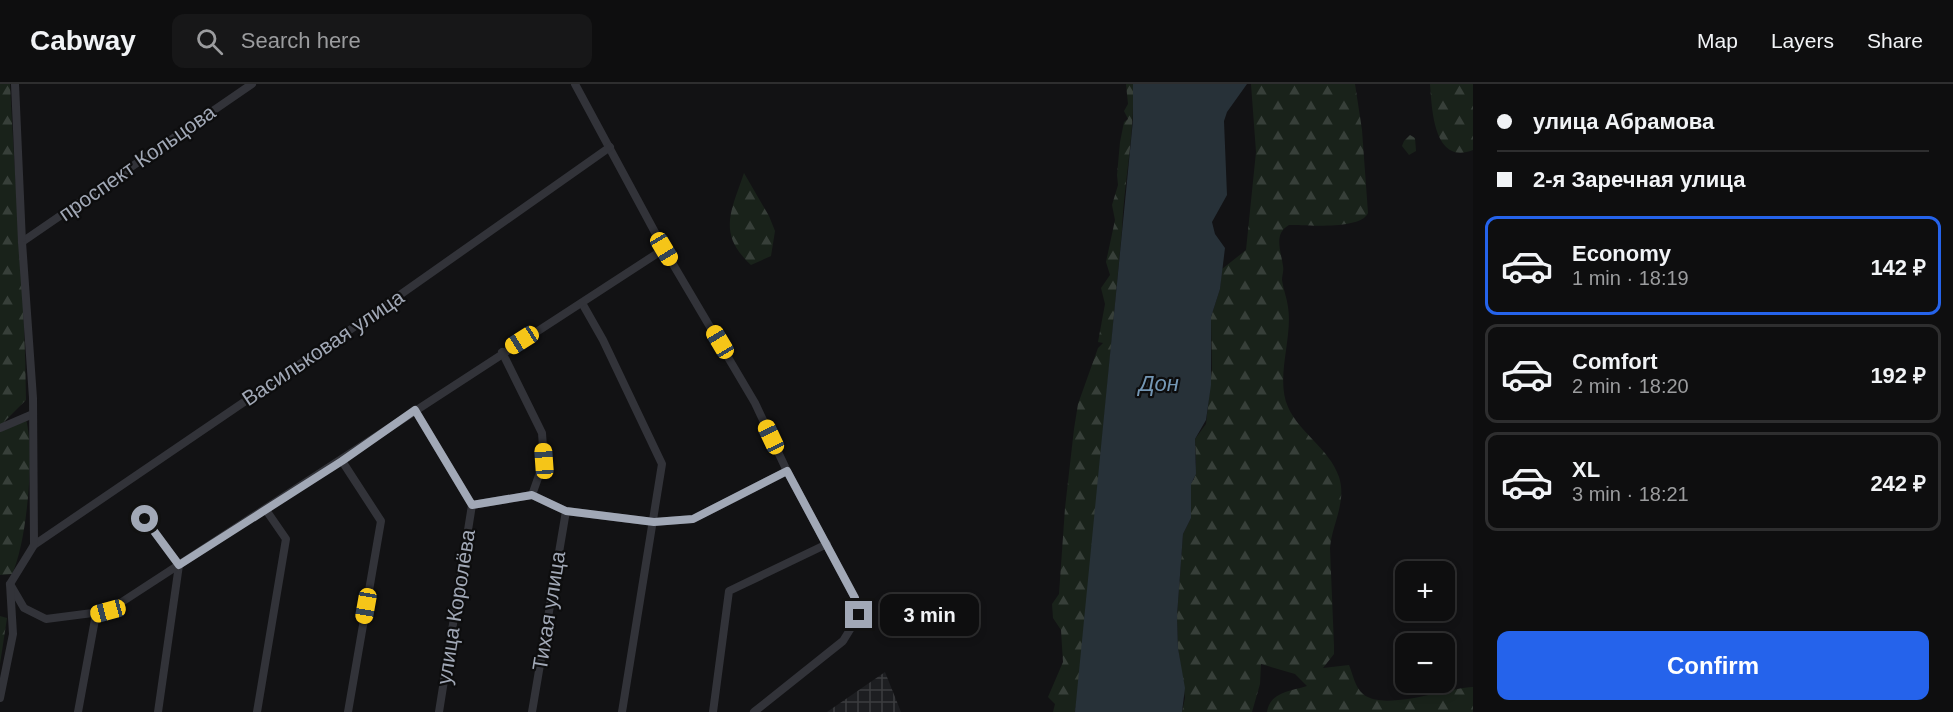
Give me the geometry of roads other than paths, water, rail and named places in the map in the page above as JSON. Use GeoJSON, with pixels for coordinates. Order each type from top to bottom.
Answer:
{"type":"FeatureCollection","features":[{"type":"Feature","properties":{"kind":"street"},"geometry":{"type":"LineString","coordinates":[[0,698],[14,634],[10,584],[34,545],[33,414],[15,84]]}},
{"type":"Feature","properties":{"kind":"street","name":"проспект Кольцова"},"geometry":{"type":"LineString","coordinates":[[22,242],[252,84]]}},
{"type":"Feature","properties":{"kind":"street"},"geometry":{"type":"LineString","coordinates":[[575,84],[664,249],[755,403],[787,471],[855,598],[859,615],[843,641],[754,712]]}},
{"type":"Feature","properties":{"kind":"street","name":"Васильковая улица"},"geometry":{"type":"LineString","coordinates":[[34,545],[360,323],[610,147]]}},
{"type":"Feature","properties":{"kind":"street"},"geometry":{"type":"LineString","coordinates":[[10,584],[24,608],[46,619],[108,611],[342,461],[502,352],[664,249]]}},
{"type":"Feature","properties":{"kind":"street"},"geometry":{"type":"LineString","coordinates":[[582,303],[603,340],[662,464],[622,712]]}},
{"type":"Feature","properties":{"kind":"street"},"geometry":{"type":"LineString","coordinates":[[502,352],[542,433],[544,461],[532,495]]}},
{"type":"Feature","properties":{"kind":"street","name":"улица Королёва"},"geometry":{"type":"LineString","coordinates":[[415,410],[472,505],[439,712]]}},
{"type":"Feature","properties":{"kind":"street"},"geometry":{"type":"LineString","coordinates":[[0,428],[33,414]]}},
{"type":"Feature","properties":{"kind":"street"},"geometry":{"type":"LineString","coordinates":[[342,461],[381,521],[348,712]]}},
{"type":"Feature","properties":{"kind":"street"},"geometry":{"type":"LineString","coordinates":[[472,505],[532,495],[566,511],[654,522],[693,519],[787,471]]}},
{"type":"Feature","properties":{"kind":"street"},"geometry":{"type":"LineString","coordinates":[[257,712],[286,539],[266,510]]}},
{"type":"Feature","properties":{"kind":"street","name":"Тихая улица"},"geometry":{"type":"LineString","coordinates":[[532,712],[566,511]]}},
{"type":"Feature","properties":{"kind":"street"},"geometry":{"type":"LineString","coordinates":[[145,519],[179,565],[158,712]]}},
{"type":"Feature","properties":{"kind":"street"},"geometry":{"type":"LineString","coordinates":[[713,712],[729,591],[827,544]]}},
{"type":"Feature","properties":{"kind":"street"},"geometry":{"type":"LineString","coordinates":[[78,712],[96,614]]}},
{"type":"Feature","properties":{"kind":"water","name":"Дон"},"geometry":{"type":"Polygon","coordinates":[[[1133,84],[1247,84],[1227,112],[1224,121],[1227,195],[1212,222],[1215,234],[1225,248],[1220,289],[1211,317],[1211,385],[1206,420],[1195,439],[1196,474],[1191,484],[1191,518],[1183,534],[1177,616],[1178,648],[1185,688],[1182,712],[1075,712],[1133,120],[1133,84]]]}}]}
